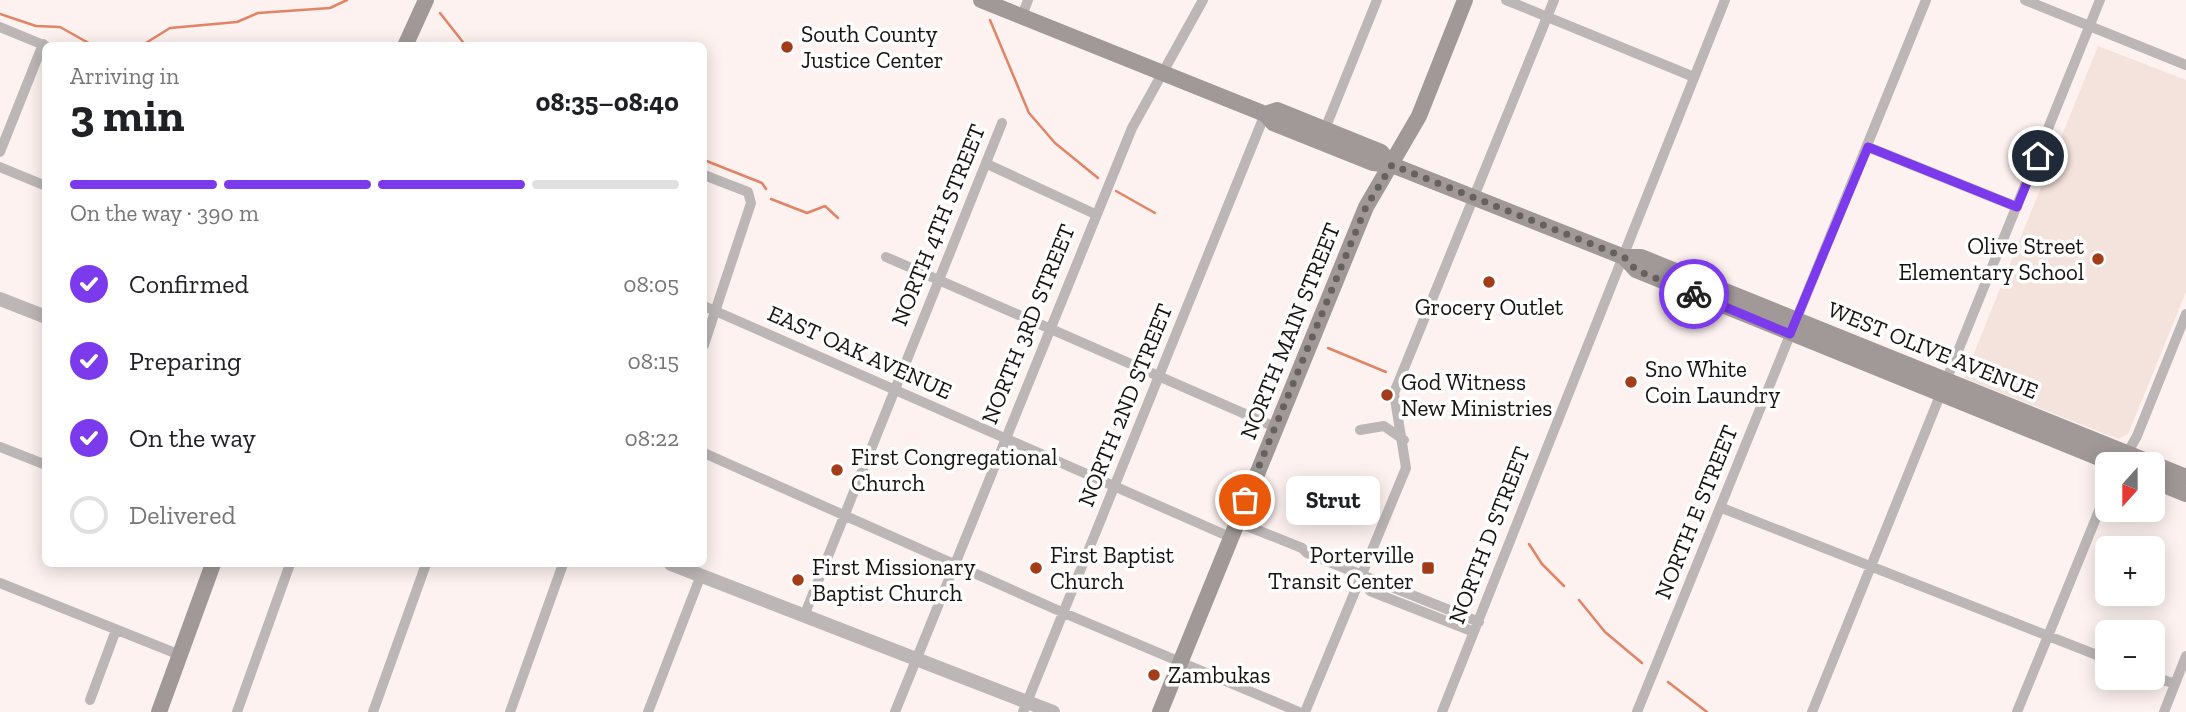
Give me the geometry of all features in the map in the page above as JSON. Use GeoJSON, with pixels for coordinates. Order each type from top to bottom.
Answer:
{"type":"FeatureCollection","features":[{"type":"Feature","properties":{"kind":"main road"},"geometry":{"type":"LineString","coordinates":[[407,42],[426,0]]}},
{"type":"Feature","properties":{"kind":"main road"},"geometry":{"type":"LineString","coordinates":[[981,0],[1265,114],[1273,123],[1373,163],[1392,165]]}},
{"type":"Feature","properties":{"kind":"main road","name":"NORTH MAIN STREET"},"geometry":{"type":"LineString","coordinates":[[1160,712],[1366,207],[1419,116],[1465,0]]}},
{"type":"Feature","properties":{"kind":"main road"},"geometry":{"type":"LineString","coordinates":[[1265,114],[1277,110],[1325,129],[1381,152],[1392,165]]}},
{"type":"Feature","properties":{"kind":"main road","name":"WEST OLIVE AVENUE"},"geometry":{"type":"LineString","coordinates":[[1392,165],[1624,257],[1636,270],[1793,327],[1943,387],[2060,426],[2107,452]]}},
{"type":"Feature","properties":{"kind":"main road","name":"WEST OLIVE AVENUE"},"geometry":{"type":"LineString","coordinates":[[1943,387],[2016,425],[2098,452]]}},
{"type":"Feature","properties":{"kind":"main road"},"geometry":{"type":"LineString","coordinates":[[2016,425],[2022,420],[2040,426],[2060,426]]}},
{"type":"Feature","properties":{"kind":"main road","name":"WEST OLIVE AVENUE"},"geometry":{"type":"LineString","coordinates":[[2165,471],[2186,477]]}},
{"type":"Feature","properties":{"kind":"main road"},"geometry":{"type":"LineString","coordinates":[[2165,485],[2186,494]]}},
{"type":"Feature","properties":{"kind":"main road"},"geometry":{"type":"LineString","coordinates":[[159,712],[212,567]]}},
{"type":"Feature","properties":{"kind":"street"},"geometry":{"type":"LineString","coordinates":[[1022,16],[1028,0]]}},
{"type":"Feature","properties":{"kind":"street","name":"NORTH 3RD STREET"},"geometry":{"type":"LineString","coordinates":[[895,712],[1132,128],[1160,72],[1203,0]]}},
{"type":"Feature","properties":{"kind":"street"},"geometry":{"type":"LineString","coordinates":[[1325,129],[1377,0]]}},
{"type":"Feature","properties":{"kind":"street"},"geometry":{"type":"LineString","coordinates":[[1506,0],[1694,77]]}},
{"type":"Feature","properties":{"kind":"street"},"geometry":{"type":"LineString","coordinates":[[1305,712],[1406,468],[1404,440],[1394,393],[1554,0]]}},
{"type":"Feature","properties":{"kind":"street","name":"NORTH D STREET"},"geometry":{"type":"LineString","coordinates":[[1441,712],[1725,0]]}},
{"type":"Feature","properties":{"kind":"street","name":"NORTH E STREET"},"geometry":{"type":"LineString","coordinates":[[1637,712],[1926,0]]}},
{"type":"Feature","properties":{"kind":"street"},"geometry":{"type":"LineString","coordinates":[[2025,0],[2186,65]]}},
{"type":"Feature","properties":{"kind":"street"},"geometry":{"type":"LineString","coordinates":[[1812,712],[1873,567],[2100,0]]}},
{"type":"Feature","properties":{"kind":"street"},"geometry":{"type":"LineString","coordinates":[[0,27],[42,44]]}},
{"type":"Feature","properties":{"kind":"street"},"geometry":{"type":"LineString","coordinates":[[0,152],[42,52]]}},
{"type":"Feature","properties":{"kind":"street","name":"NORTH 2ND STREET"},"geometry":{"type":"LineString","coordinates":[[1025,707],[1265,114]]}},
{"type":"Feature","properties":{"kind":"street","name":"NORTH 4TH STREET"},"geometry":{"type":"LineString","coordinates":[[804,616],[1002,122]]}},
{"type":"Feature","properties":{"kind":"street"},"geometry":{"type":"LineString","coordinates":[[1868,147],[2017,207]]}},
{"type":"Feature","properties":{"kind":"street"},"geometry":{"type":"LineString","coordinates":[[987,164],[1095,214]]}},
{"type":"Feature","properties":{"kind":"street"},"geometry":{"type":"LineString","coordinates":[[0,167],[42,184]]}},
{"type":"Feature","properties":{"kind":"street"},"geometry":{"type":"LineString","coordinates":[[707,176],[748,192],[750,212],[707,336]]}},
{"type":"Feature","properties":{"kind":"street"},"geometry":{"type":"LineString","coordinates":[[886,257],[938,282],[947,282],[1275,426]]}},
{"type":"Feature","properties":{"kind":"street"},"geometry":{"type":"LineString","coordinates":[[0,299],[42,315]]}},
{"type":"Feature","properties":{"kind":"street","name":"EAST OAK AVENUE"},"geometry":{"type":"LineString","coordinates":[[707,307],[1114,485],[1233,530],[1303,548],[1307,553],[1477,627]]}},
{"type":"Feature","properties":{"kind":"street"},"geometry":{"type":"LineString","coordinates":[[2126,452],[2186,314]]}},
{"type":"Feature","properties":{"kind":"street"},"geometry":{"type":"LineString","coordinates":[[1360,430],[1384,426],[1404,440]]}},
{"type":"Feature","properties":{"kind":"street"},"geometry":{"type":"LineString","coordinates":[[0,447],[42,463]]}},
{"type":"Feature","properties":{"kind":"street"},"geometry":{"type":"LineString","coordinates":[[707,454],[1063,613],[1299,712]]}},
{"type":"Feature","properties":{"kind":"street"},"geometry":{"type":"LineString","coordinates":[[1721,508],[2095,654]]}},
{"type":"Feature","properties":{"kind":"street"},"geometry":{"type":"LineString","coordinates":[[2017,712],[2095,521]]}},
{"type":"Feature","properties":{"kind":"street"},"geometry":{"type":"LineString","coordinates":[[237,712],[289,567]]}},
{"type":"Feature","properties":{"kind":"street"},"geometry":{"type":"LineString","coordinates":[[373,712],[425,567]]}},
{"type":"Feature","properties":{"kind":"street"},"geometry":{"type":"LineString","coordinates":[[510,712],[562,567]]}},
{"type":"Feature","properties":{"kind":"street"},"geometry":{"type":"LineString","coordinates":[[679,567],[916,660],[1025,707],[1053,712]]}},
{"type":"Feature","properties":{"kind":"street"},"geometry":{"type":"LineString","coordinates":[[648,712],[701,575]]}},
{"type":"Feature","properties":{"kind":"street"},"geometry":{"type":"LineString","coordinates":[[0,583],[180,655]]}},
{"type":"Feature","properties":{"kind":"street"},"geometry":{"type":"LineString","coordinates":[[90,700],[116,630]]}},
{"type":"Feature","properties":{"kind":"street"},"geometry":{"type":"LineString","coordinates":[[2164,712],[2186,656]]}},
{"type":"Feature","properties":{"kind":"street"},"geometry":{"type":"LineString","coordinates":[[2165,681],[2175,684]]}},
{"type":"Feature","properties":{"kind":"shaded area","name":"Olive Street Elementary School"},"geometry":{"type":"Polygon","coordinates":[[[2098,46],[2186,80],[2186,292],[2128,434],[2118,439],[1964,378],[2098,46]]]}},
{"type":"Feature","properties":{"kind":"waterway"},"geometry":{"type":"LineString","coordinates":[[147,42],[170,28],[237,22],[258,13],[330,8],[347,0]]}},
{"type":"Feature","properties":{"kind":"waterway"},"geometry":{"type":"LineString","coordinates":[[440,13],[463,42]]}},
{"type":"Feature","properties":{"kind":"waterway"},"geometry":{"type":"LineString","coordinates":[[0,14],[36,26],[60,27],[87,42]]}},
{"type":"Feature","properties":{"kind":"waterway"},"geometry":{"type":"LineString","coordinates":[[990,20],[1029,113],[1055,143],[1098,178]]}},
{"type":"Feature","properties":{"kind":"waterway"},"geometry":{"type":"LineString","coordinates":[[707,161],[762,183],[766,189]]}},
{"type":"Feature","properties":{"kind":"waterway"},"geometry":{"type":"LineString","coordinates":[[1116,191],[1155,213]]}},
{"type":"Feature","properties":{"kind":"waterway"},"geometry":{"type":"LineString","coordinates":[[771,199],[807,213],[825,206],[838,218]]}},
{"type":"Feature","properties":{"kind":"waterway"},"geometry":{"type":"LineString","coordinates":[[1328,348],[1386,372]]}},
{"type":"Feature","properties":{"kind":"waterway"},"geometry":{"type":"LineString","coordinates":[[1529,544],[1542,564],[1564,586]]}},
{"type":"Feature","properties":{"kind":"waterway"},"geometry":{"type":"LineString","coordinates":[[1579,600],[1605,632],[1642,663]]}},
{"type":"Feature","properties":{"kind":"waterway"},"geometry":{"type":"LineString","coordinates":[[1668,682],[1707,712]]}},
{"type":"Feature","properties":{"kind":"way so far"},"geometry":{"type":"LineString","coordinates":[[1245,500],[1366,207],[1392,165],[1624,257],[1636,270],[1694,294]]}},
{"type":"Feature","properties":{"kind":"place","name":"South County Justice Center"},"geometry":{"type":"Point","coordinates":[787,47]}},
{"type":"Feature","properties":{"kind":"place","name":"Olive Street Elementary School"},"geometry":{"type":"Point","coordinates":[2098,259]}},
{"type":"Feature","properties":{"kind":"place","name":"Grocery Outlet"},"geometry":{"type":"Point","coordinates":[1489,282]}},
{"type":"Feature","properties":{"kind":"place","name":"Sno White Coin Laundry"},"geometry":{"type":"Point","coordinates":[1631,382]}},
{"type":"Feature","properties":{"kind":"place","name":"God Witness New Ministries"},"geometry":{"type":"Point","coordinates":[1387,395]}},
{"type":"Feature","properties":{"kind":"place","name":"First Congregational Church"},"geometry":{"type":"Point","coordinates":[837,470]}},
{"type":"Feature","properties":{"kind":"place","name":"Strut"},"geometry":{"type":"Point","coordinates":[1245,500]}},
{"type":"Feature","properties":{"kind":"place","name":"First Baptist Church"},"geometry":{"type":"Point","coordinates":[1036,568]}},
{"type":"Feature","properties":{"kind":"place","name":"Porterville Transit Center"},"geometry":{"type":"Point","coordinates":[1428,568]}},
{"type":"Feature","properties":{"kind":"place","name":"First Missionary Baptist Church"},"geometry":{"type":"Point","coordinates":[798,580]}},
{"type":"Feature","properties":{"kind":"place","name":"Zambukas"},"geometry":{"type":"Point","coordinates":[1154,675]}},
{"type":"Feature","properties":{"kind":"route"},"geometry":{"type":"LineString","coordinates":[[1694,294],[1790,334],[1868,147],[2017,207],[2038,156]]}}]}
